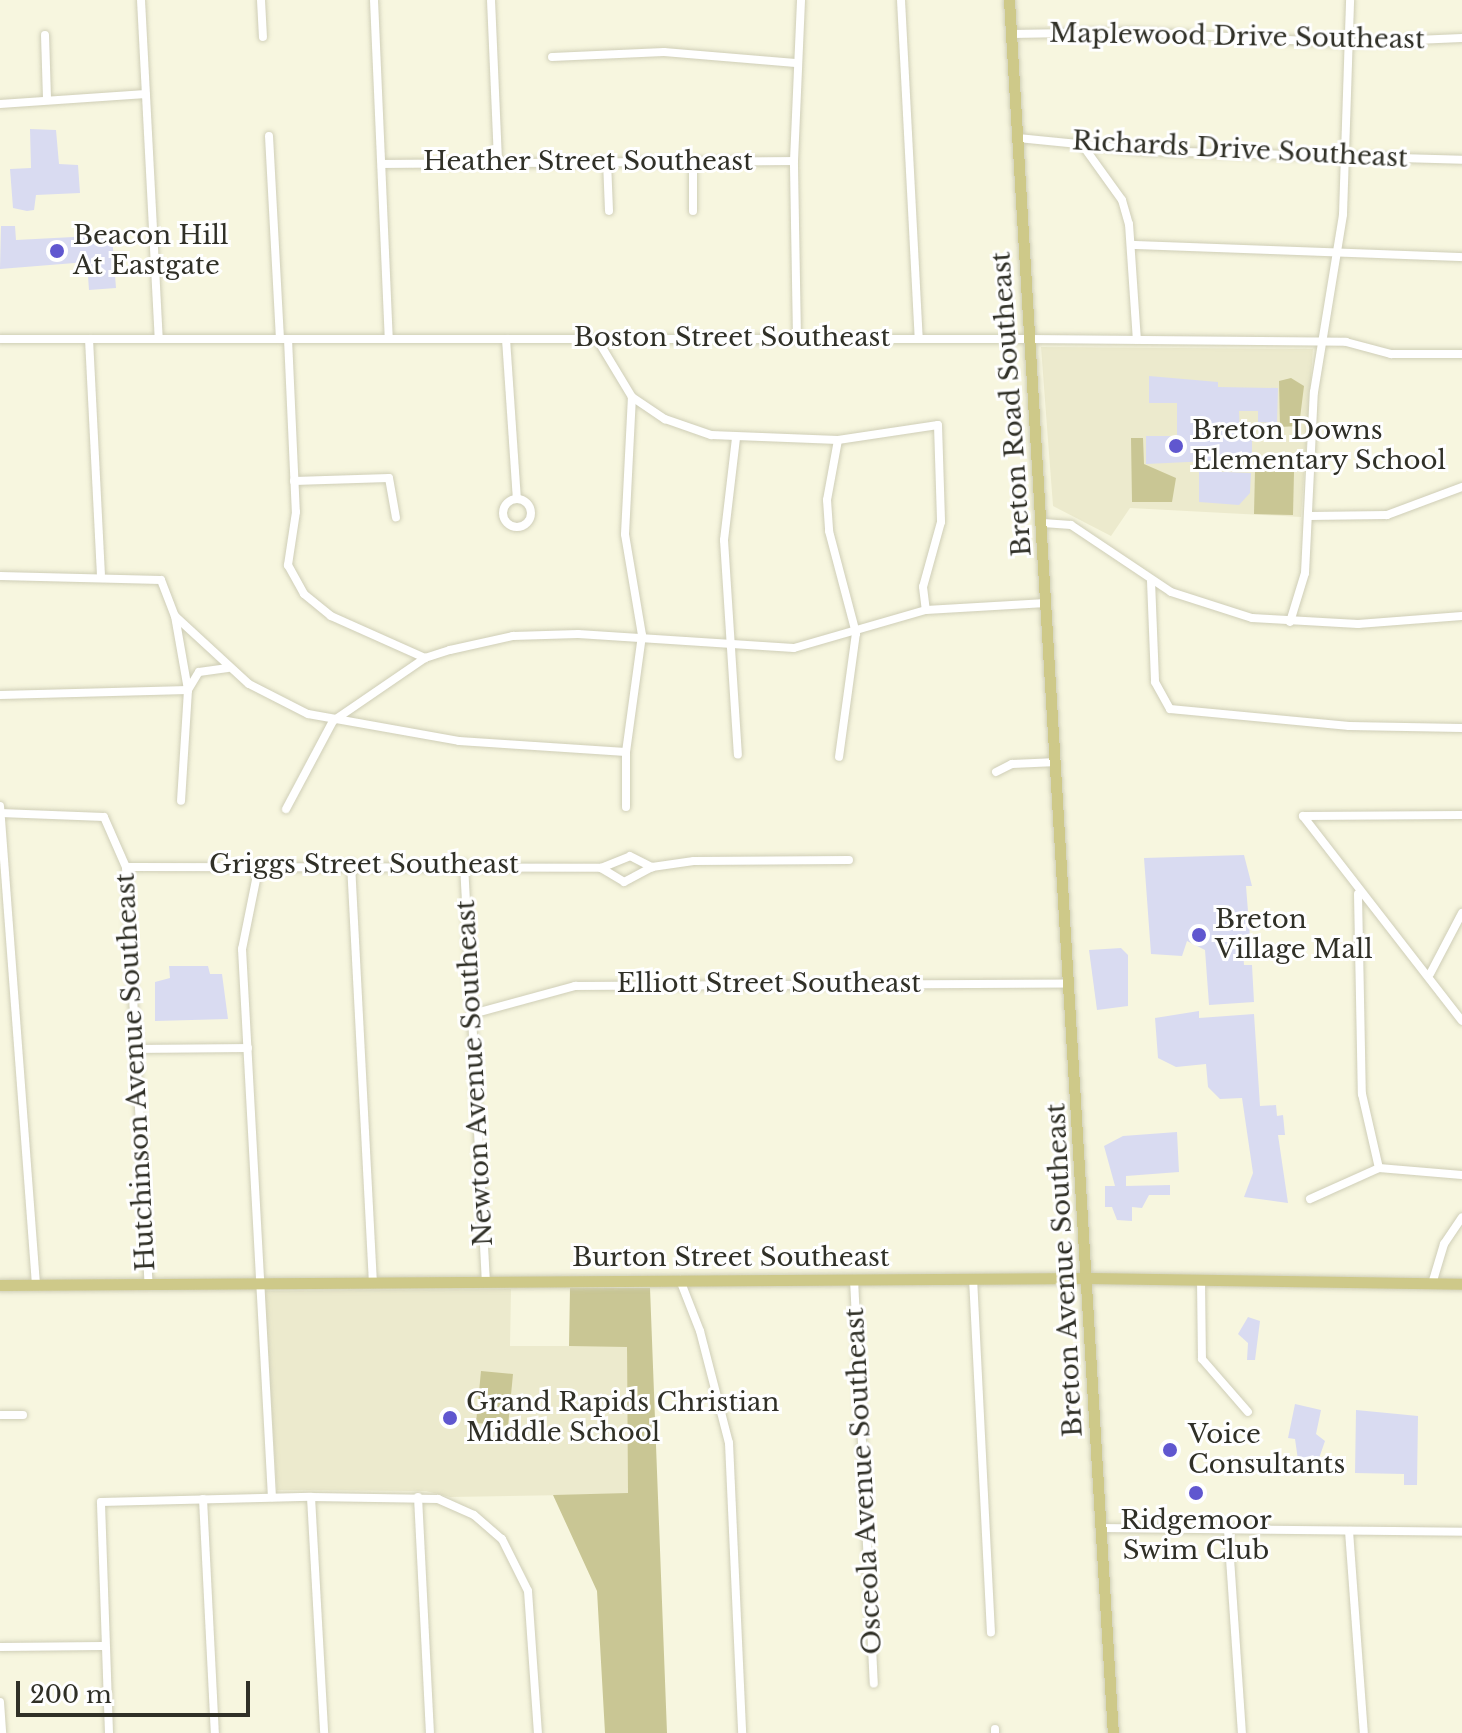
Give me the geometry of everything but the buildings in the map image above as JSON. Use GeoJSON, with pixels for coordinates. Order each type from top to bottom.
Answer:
{"type":"FeatureCollection","features":[{"type":"Feature","properties":{"kind":"main road","name":"Breton Road Southeast"},"geometry":{"type":"LineString","coordinates":[[1009,0],[1059,805]]}},
{"type":"Feature","properties":{"kind":"main road","name":"Breton Avenue Southeast"},"geometry":{"type":"LineString","coordinates":[[1059,805],[1089,1278],[1113,1733]]}},
{"type":"Feature","properties":{"kind":"main road","name":"Burton Street Southeast"},"geometry":{"type":"LineString","coordinates":[[0,1285],[973,1278],[1462,1284]]}},
{"type":"Feature","properties":{"kind":"street"},"geometry":{"type":"LineString","coordinates":[[141,0],[159,339]]}},
{"type":"Feature","properties":{"kind":"street"},"geometry":{"type":"LineString","coordinates":[[261,0],[263,37]]}},
{"type":"Feature","properties":{"kind":"street"},"geometry":{"type":"LineString","coordinates":[[374,0],[389,339]]}},
{"type":"Feature","properties":{"kind":"street"},"geometry":{"type":"LineString","coordinates":[[491,0],[498,161]]}},
{"type":"Feature","properties":{"kind":"street"},"geometry":{"type":"LineString","coordinates":[[797,338],[794,161],[801,0]]}},
{"type":"Feature","properties":{"kind":"street"},"geometry":{"type":"LineString","coordinates":[[901,0],[919,338]]}},
{"type":"Feature","properties":{"kind":"street"},"geometry":{"type":"LineString","coordinates":[[1290,622],[1305,573],[1323,342],[1339,254],[1347,157],[1346,43],[1350,0]]}},
{"type":"Feature","properties":{"kind":"street","name":"Maplewood Drive Southeast"},"geometry":{"type":"LineString","coordinates":[[1011,34],[1131,32],[1346,43],[1462,38]]}},
{"type":"Feature","properties":{"kind":"street"},"geometry":{"type":"LineString","coordinates":[[45,35],[47,100]]}},
{"type":"Feature","properties":{"kind":"street"},"geometry":{"type":"LineString","coordinates":[[552,57],[664,52],[796,63]]}},
{"type":"Feature","properties":{"kind":"street"},"geometry":{"type":"LineString","coordinates":[[0,104],[146,94]]}},
{"type":"Feature","properties":{"kind":"street"},"geometry":{"type":"LineString","coordinates":[[269,136],[294,481],[288,565],[304,594],[358,632],[425,658]]}},
{"type":"Feature","properties":{"kind":"street","name":"Richards Drive Southeast"},"geometry":{"type":"LineString","coordinates":[[1018,138],[1347,157],[1462,160]]}},
{"type":"Feature","properties":{"kind":"street"},"geometry":{"type":"LineString","coordinates":[[1081,143],[1122,200],[1133,245],[1137,340]]}},
{"type":"Feature","properties":{"kind":"street"},"geometry":{"type":"LineString","coordinates":[[607,161],[609,211]]}},
{"type":"Feature","properties":{"kind":"street"},"geometry":{"type":"LineString","coordinates":[[693,161],[693,211]]}},
{"type":"Feature","properties":{"kind":"street","name":"Heather Street Southeast"},"geometry":{"type":"LineString","coordinates":[[382,164],[794,161]]}},
{"type":"Feature","properties":{"kind":"street"},"geometry":{"type":"LineString","coordinates":[[1133,245],[1462,257]]}},
{"type":"Feature","properties":{"kind":"street","name":"Boston Street Southeast"},"geometry":{"type":"LineString","coordinates":[[0,339],[1137,340],[1323,342],[1391,354],[1462,354]]}},
{"type":"Feature","properties":{"kind":"street"},"geometry":{"type":"LineString","coordinates":[[89,339],[101,575]]}},
{"type":"Feature","properties":{"kind":"street"},"geometry":{"type":"LineString","coordinates":[[506,339],[517,499]]}},
{"type":"Feature","properties":{"kind":"street"},"geometry":{"type":"LineString","coordinates":[[597,339],[632,397],[689,429],[736,438],[838,440],[938,425],[941,522],[923,587],[926,610]]}},
{"type":"Feature","properties":{"kind":"street"},"geometry":{"type":"LineString","coordinates":[[626,807],[626,752],[642,635],[625,534],[632,397]]}},
{"type":"Feature","properties":{"kind":"street"},"geometry":{"type":"LineString","coordinates":[[736,438],[724,540],[738,755]]}},
{"type":"Feature","properties":{"kind":"street"},"geometry":{"type":"LineString","coordinates":[[838,440],[827,500],[829,531],[856,633],[839,757]]}},
{"type":"Feature","properties":{"kind":"street"},"geometry":{"type":"LineString","coordinates":[[294,481],[389,478],[396,517]]}},
{"type":"Feature","properties":{"kind":"street"},"geometry":{"type":"LineString","coordinates":[[1309,516],[1387,515],[1462,487]]}},
{"type":"Feature","properties":{"kind":"street"},"geometry":{"type":"LineString","coordinates":[[1043,523],[1071,525],[1151,581],[1226,612],[1290,622],[1393,623],[1462,616]]}},
{"type":"Feature","properties":{"kind":"street"},"geometry":{"type":"LineString","coordinates":[[0,576],[155,577],[175,616],[188,690],[181,801]]}},
{"type":"Feature","properties":{"kind":"street"},"geometry":{"type":"LineString","coordinates":[[1151,581],[1155,682],[1170,709],[1349,726],[1462,728]]}},
{"type":"Feature","properties":{"kind":"street"},"geometry":{"type":"LineString","coordinates":[[286,809],[333,721],[425,658],[513,636],[642,635],[732,647],[806,647],[926,610],[1046,603]]}},
{"type":"Feature","properties":{"kind":"street"},"geometry":{"type":"LineString","coordinates":[[175,616],[228,668],[274,700],[333,721],[459,741],[626,752]]}},
{"type":"Feature","properties":{"kind":"street"},"geometry":{"type":"LineString","coordinates":[[188,690],[199,672],[228,668]]}},
{"type":"Feature","properties":{"kind":"street"},"geometry":{"type":"LineString","coordinates":[[0,695],[188,690]]}},
{"type":"Feature","properties":{"kind":"street"},"geometry":{"type":"LineString","coordinates":[[996,772],[1012,764],[1057,762]]}},
{"type":"Feature","properties":{"kind":"street"},"geometry":{"type":"LineString","coordinates":[[0,806],[36,1285]]}},
{"type":"Feature","properties":{"kind":"street","name":"Hutchinson Avenue Southeast"},"geometry":{"type":"LineString","coordinates":[[0,813],[104,817],[126,867],[149,1285]]}},
{"type":"Feature","properties":{"kind":"street"},"geometry":{"type":"LineString","coordinates":[[1462,815],[1303,816],[1358,893],[1430,974],[1462,1021]]}},
{"type":"Feature","properties":{"kind":"street","name":"Griggs Street Southeast"},"geometry":{"type":"LineString","coordinates":[[126,867],[464,864],[601,868],[630,856],[652,867]]}},
{"type":"Feature","properties":{"kind":"street","name":"Griggs Street Southeast"},"geometry":{"type":"LineString","coordinates":[[601,868],[624,882],[652,867],[694,861],[849,860]]}},
{"type":"Feature","properties":{"kind":"street"},"geometry":{"type":"LineString","coordinates":[[351,864],[373,1283]]}},
{"type":"Feature","properties":{"kind":"street","name":"Newton Avenue Southeast"},"geometry":{"type":"LineString","coordinates":[[464,864],[486,1282]]}},
{"type":"Feature","properties":{"kind":"street"},"geometry":{"type":"LineString","coordinates":[[259,865],[242,949],[272,1497]]}},
{"type":"Feature","properties":{"kind":"street"},"geometry":{"type":"LineString","coordinates":[[1358,893],[1362,1094],[1379,1168]]}},
{"type":"Feature","properties":{"kind":"street"},"geometry":{"type":"LineString","coordinates":[[1430,974],[1462,913]]}},
{"type":"Feature","properties":{"kind":"street","name":"Elliott Street Southeast"},"geometry":{"type":"LineString","coordinates":[[472,1014],[575,986],[1070,983]]}},
{"type":"Feature","properties":{"kind":"street"},"geometry":{"type":"LineString","coordinates":[[136,1049],[248,1048]]}},
{"type":"Feature","properties":{"kind":"street"},"geometry":{"type":"LineString","coordinates":[[1310,1199],[1379,1168],[1462,1175]]}},
{"type":"Feature","properties":{"kind":"street"},"geometry":{"type":"LineString","coordinates":[[1432,1284],[1438,1256],[1462,1217]]}},
{"type":"Feature","properties":{"kind":"street"},"geometry":{"type":"LineString","coordinates":[[973,1278],[991,1633]]}},
{"type":"Feature","properties":{"kind":"street","name":"Osceola Avenue Southeast"},"geometry":{"type":"LineString","coordinates":[[854,1279],[874,1684]]}},
{"type":"Feature","properties":{"kind":"street"},"geometry":{"type":"LineString","coordinates":[[680,1280],[700,1331],[729,1443],[742,1733]]}},
{"type":"Feature","properties":{"kind":"street"},"geometry":{"type":"LineString","coordinates":[[1201,1280],[1202,1359],[1248,1412]]}},
{"type":"Feature","properties":{"kind":"street"},"geometry":{"type":"LineString","coordinates":[[0,1415],[23,1415]]}},
{"type":"Feature","properties":{"kind":"street"},"geometry":{"type":"LineString","coordinates":[[311,1497],[324,1733]]}},
{"type":"Feature","properties":{"kind":"street"},"geometry":{"type":"LineString","coordinates":[[418,1497],[430,1733]]}},
{"type":"Feature","properties":{"kind":"street"},"geometry":{"type":"LineString","coordinates":[[109,1733],[103,1646],[101,1502],[418,1497],[474,1515],[502,1539],[523,1573],[538,1733]]}},
{"type":"Feature","properties":{"kind":"street"},"geometry":{"type":"LineString","coordinates":[[203,1499],[215,1733]]}},
{"type":"Feature","properties":{"kind":"street"},"geometry":{"type":"LineString","coordinates":[[1103,1528],[1462,1532]]}},
{"type":"Feature","properties":{"kind":"street"},"geometry":{"type":"LineString","coordinates":[[1228,1529],[1242,1733]]}},
{"type":"Feature","properties":{"kind":"street"},"geometry":{"type":"LineString","coordinates":[[1349,1531],[1364,1733]]}},
{"type":"Feature","properties":{"kind":"street"},"geometry":{"type":"LineString","coordinates":[[0,1647],[103,1646]]}},
{"type":"Feature","properties":{"kind":"street"},"geometry":{"type":"LineString","coordinates":[[0,1702],[2,1733]]}},
{"type":"Feature","properties":{"kind":"shaded area","name":"Breton Downs Elementary School"},"geometry":{"type":"Polygon","coordinates":[[[1041,347],[1313,349],[1301,517],[1130,508],[1111,536],[1053,506],[1041,347]]]}},
{"type":"Feature","properties":{"kind":"shaded area"},"geometry":{"type":"Polygon","coordinates":[[[1291,378],[1304,386],[1299,426],[1280,427],[1279,381],[1291,378]]]}},
{"type":"Feature","properties":{"kind":"shaded area"},"geometry":{"type":"Polygon","coordinates":[[[1131,438],[1143,438],[1144,464],[1176,478],[1172,502],[1132,502],[1131,438]]]}},
{"type":"Feature","properties":{"kind":"shaded area"},"geometry":{"type":"Polygon","coordinates":[[[1255,471],[1294,472],[1293,515],[1254,514],[1255,471]]]}},
{"type":"Feature","properties":{"kind":"shaded area"},"geometry":{"type":"Polygon","coordinates":[[[570,1288],[650,1288],[667,1733],[605,1733],[597,1591],[553,1495],[628,1493],[627,1347],[569,1346],[570,1288]]]}},
{"type":"Feature","properties":{"kind":"shaded area","name":"Grand Rapids Christian Middle School"},"geometry":{"type":"Polygon","coordinates":[[[511,1289],[510,1346],[627,1346],[629,1494],[450,1497],[426,1491],[277,1490],[264,1291],[511,1289]]]}},
{"type":"Feature","properties":{"kind":"shaded area"},"geometry":{"type":"Polygon","coordinates":[[[481,1371],[513,1374],[508,1426],[476,1423],[481,1371]]]}},
{"type":"Feature","properties":{"kind":"place","name":"Beacon Hill At Eastgate"},"geometry":{"type":"Point","coordinates":[57,251]}},
{"type":"Feature","properties":{"kind":"place","name":"Breton Downs Elementary School"},"geometry":{"type":"Point","coordinates":[1176,446]}},
{"type":"Feature","properties":{"kind":"place","name":"Breton Village Mall"},"geometry":{"type":"Point","coordinates":[1199,935]}},
{"type":"Feature","properties":{"kind":"place","name":"Grand Rapids Christian Middle School"},"geometry":{"type":"Point","coordinates":[450,1418]}},
{"type":"Feature","properties":{"kind":"place","name":"Voice Consultants"},"geometry":{"type":"Point","coordinates":[1170,1450]}},
{"type":"Feature","properties":{"kind":"place","name":"Ridgemoor Swim Club"},"geometry":{"type":"Point","coordinates":[1196,1493]}}]}
